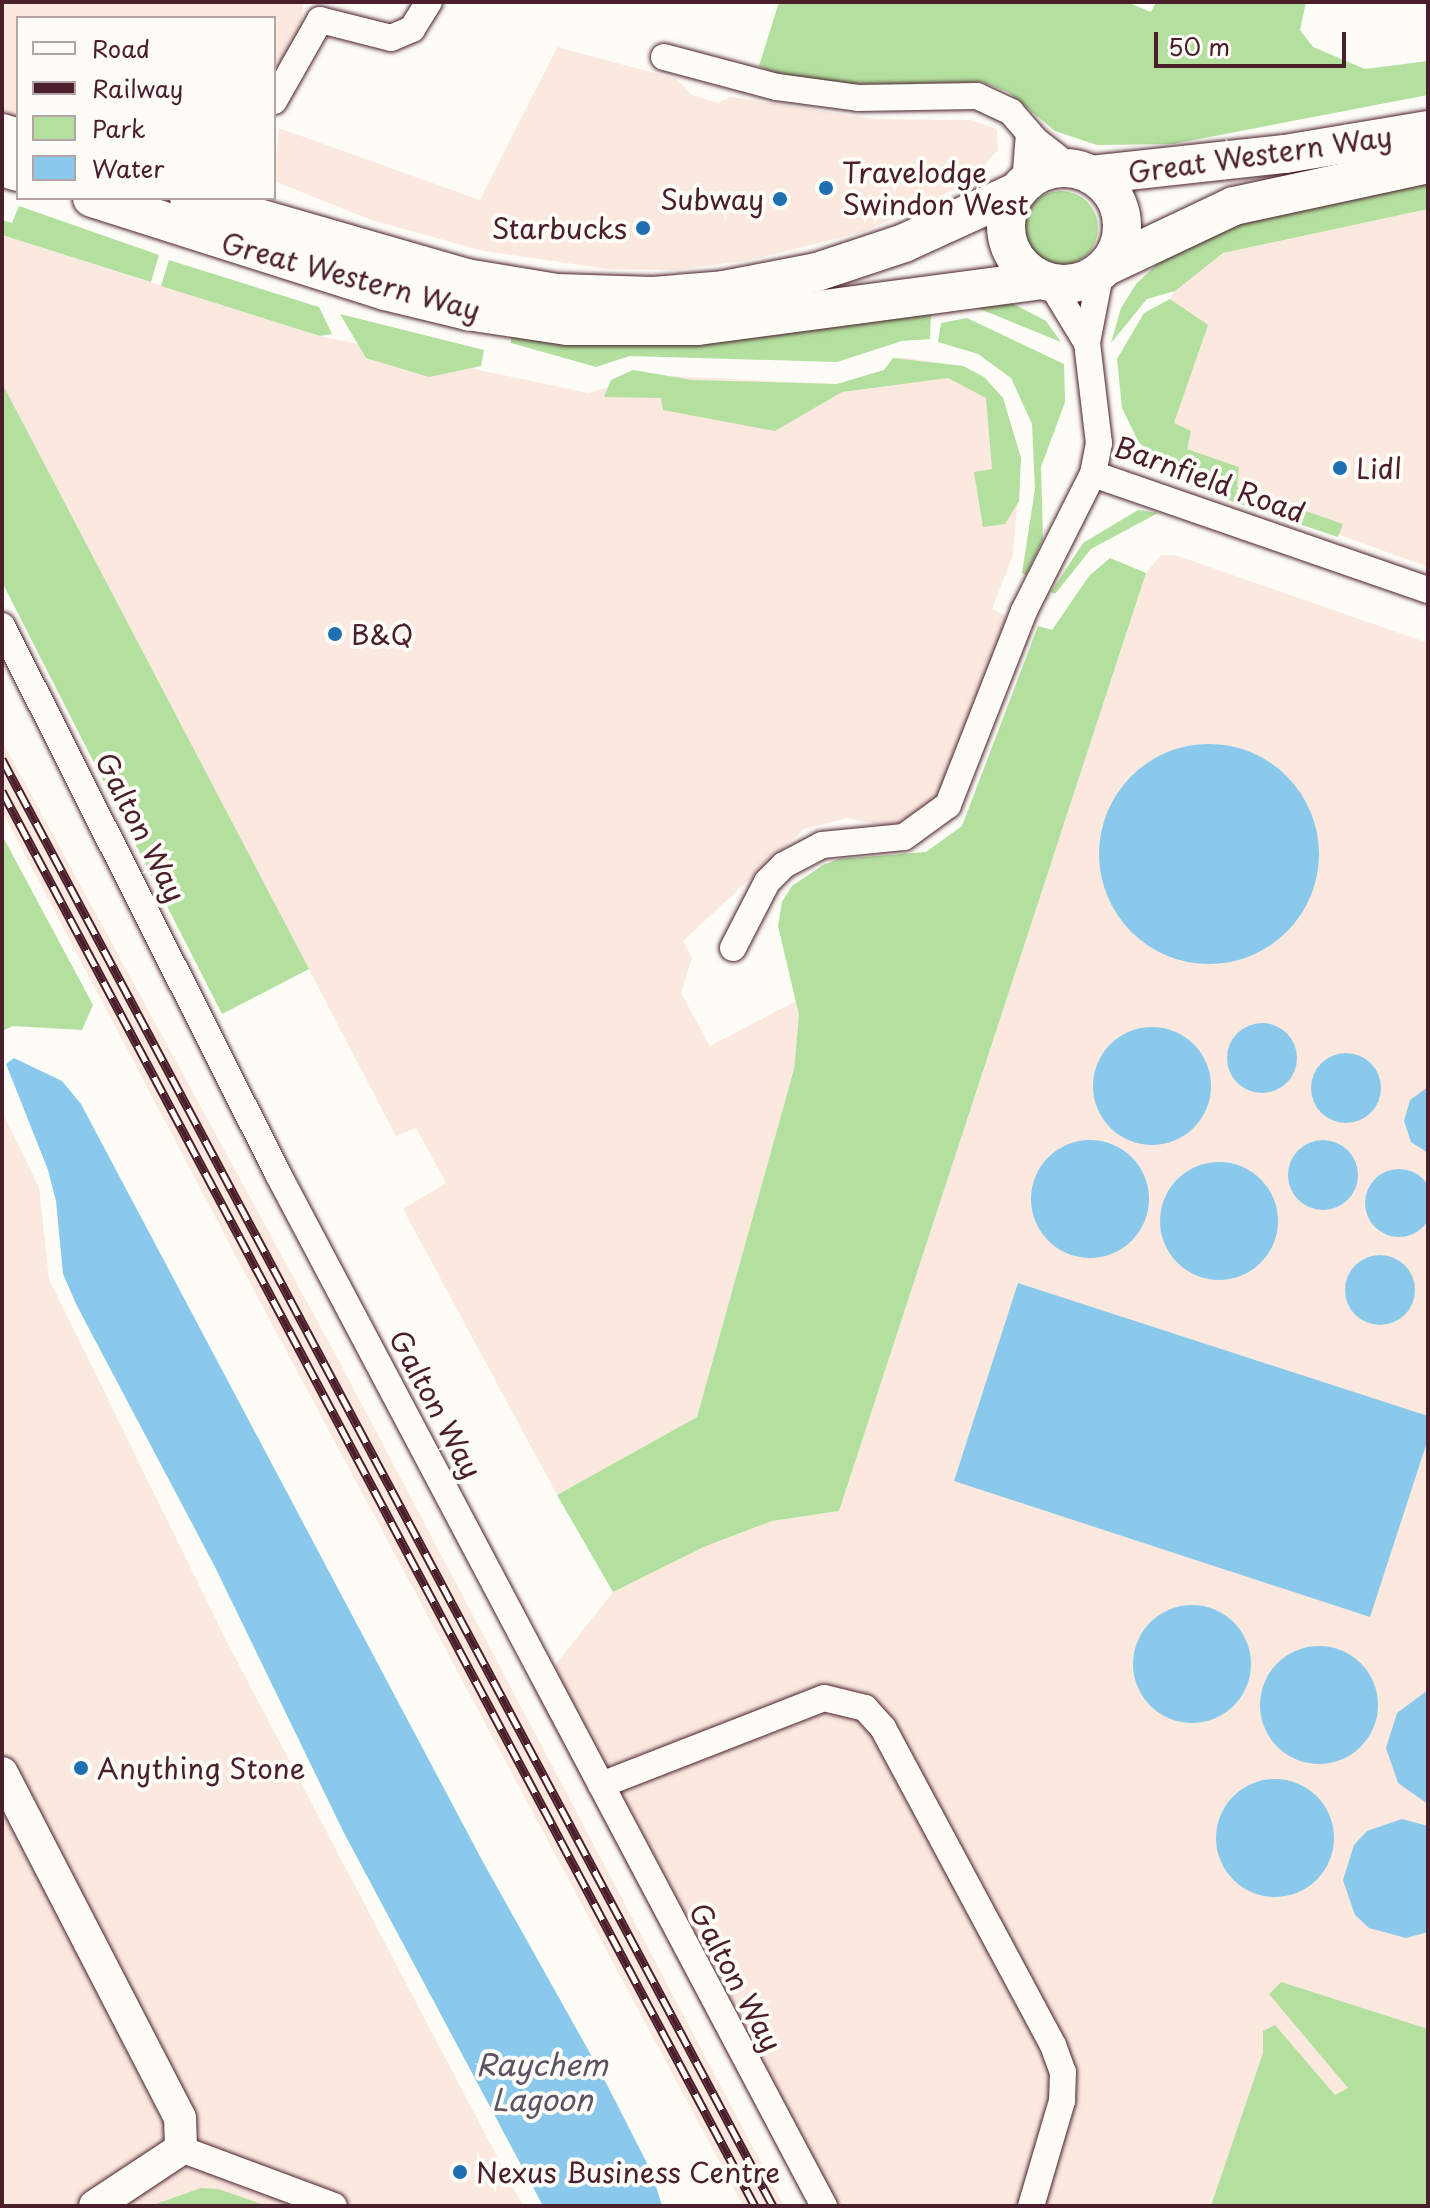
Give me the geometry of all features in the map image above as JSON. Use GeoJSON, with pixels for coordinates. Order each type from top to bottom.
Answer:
{"type":"FeatureCollection","features":[{"type":"Feature","properties":{"kind":"main road","name":"Great Western Way"},"geometry":{"type":"LineString","coordinates":[[1081,172],[1271,156],[1428,130]]}},
{"type":"Feature","properties":{"kind":"main road","name":"Great Western Way"},"geometry":{"type":"LineString","coordinates":[[1104,268],[1234,206],[1428,164]]}},
{"type":"Feature","properties":{"kind":"main road"},"geometry":{"type":"LineString","coordinates":[[1046,171],[1081,172],[1110,190],[1122,220],[1116,252],[1104,268],[1077,283],[1047,281],[1028,272],[1008,243],[1008,208],[1021,188],[1046,171]]}},
{"type":"Feature","properties":{"kind":"main road","name":"Great Western Way"},"geometry":{"type":"LineString","coordinates":[[201,200],[231,205],[362,252],[495,284],[557,293],[653,296],[755,286],[832,268],[904,243],[1021,188]]}},
{"type":"Feature","properties":{"kind":"main road","name":"Great Western Way"},"geometry":{"type":"LineString","coordinates":[[98,200],[385,291],[467,311],[567,326],[698,326],[1047,281]]}},
{"type":"Feature","properties":{"kind":"street"},"geometry":{"type":"LineString","coordinates":[[276,97],[320,20],[391,38],[412,29],[429,2]]}},
{"type":"Feature","properties":{"kind":"street"},"geometry":{"type":"LineString","coordinates":[[664,57],[708,80],[858,98],[977,96],[1002,105],[1029,133],[1081,172]]}},
{"type":"Feature","properties":{"kind":"street"},"geometry":{"type":"LineString","coordinates":[[1021,188],[1029,133]]}},
{"type":"Feature","properties":{"kind":"street","name":"Barnfield Road"},"geometry":{"type":"LineString","coordinates":[[1104,268],[1087,343],[1099,443],[1093,474],[1428,590]]}},
{"type":"Feature","properties":{"kind":"street","name":"Barnfield Road"},"geometry":{"type":"LineString","coordinates":[[1047,281],[1087,343]]}},
{"type":"Feature","properties":{"kind":"street"},"geometry":{"type":"LineString","coordinates":[[733,948],[767,882],[784,865],[822,845],[904,837],[948,805],[1028,603],[1093,474]]}},
{"type":"Feature","properties":{"kind":"street","name":"Galton Way"},"geometry":{"type":"LineString","coordinates":[[2,626],[278,1174],[824,2206]]}},
{"type":"Feature","properties":{"kind":"street"},"geometry":{"type":"LineString","coordinates":[[601,1785],[824,1698],[865,1708],[883,1728],[1053,2045],[1063,2072],[1055,2130],[1031,2206]]}},
{"type":"Feature","properties":{"kind":"street"},"geometry":{"type":"LineString","coordinates":[[2,1773],[175,2104],[181,2149]]}},
{"type":"Feature","properties":{"kind":"street"},"geometry":{"type":"LineString","coordinates":[[95,2206],[181,2149]]}},
{"type":"Feature","properties":{"kind":"street"},"geometry":{"type":"LineString","coordinates":[[181,2149],[334,2206]]}},
{"type":"Feature","properties":{"kind":"shaded area"},"geometry":{"type":"Polygon","coordinates":[[[2,2],[303,2],[302,24],[276,76],[276,16],[16,16],[16,120],[2,115],[2,2]]]}},
{"type":"Feature","properties":{"kind":"shaded area"},"geometry":{"type":"Polygon","coordinates":[[[557,47],[676,79],[692,95],[718,103],[730,97],[874,119],[971,120],[997,129],[998,150],[969,183],[863,232],[750,260],[675,270],[608,269],[484,251],[371,220],[276,182],[279,128],[480,200],[557,47]]]}},
{"type":"Feature","properties":{"kind":"shaded area"},"geometry":{"type":"Polygon","coordinates":[[[1428,209],[1428,567],[1193,482],[1167,454],[1163,315],[1177,285],[1223,253],[1428,209]]]}},
{"type":"Feature","properties":{"kind":"shaded area"},"geometry":{"type":"Polygon","coordinates":[[[2,235],[320,336],[588,393],[650,375],[837,384],[884,370],[893,358],[905,358],[963,366],[984,377],[1003,398],[1021,458],[1013,555],[992,609],[1010,618],[936,803],[891,827],[847,818],[804,829],[683,941],[692,958],[681,993],[710,1046],[796,1001],[799,1015],[794,1069],[697,1417],[557,1495],[403,1209],[446,1183],[416,1128],[396,1136],[2,383],[2,235]]]}},
{"type":"Feature","properties":{"kind":"shaded area"},"geometry":{"type":"Polygon","coordinates":[[[1161,555],[1175,555],[1428,643],[1428,2206],[808,2206],[534,1692],[613,1592],[706,1546],[772,1521],[839,1511],[1146,573],[1161,555]]]}},
{"type":"Feature","properties":{"kind":"shaded area"},"geometry":{"type":"Polygon","coordinates":[[[2,741],[339,1361],[784,2206],[743,2206],[251,1285],[2,811],[2,741]]]}},
{"type":"Feature","properties":{"kind":"shaded area"},"geometry":{"type":"Polygon","coordinates":[[[2,1112],[39,1187],[49,1279],[226,1640],[523,2206],[2,2206],[2,1112]]]}},
{"type":"Feature","properties":{"kind":"green space"},"geometry":{"type":"Polygon","coordinates":[[[779,2],[1127,2],[1151,12],[1156,2],[1306,2],[1300,30],[1313,47],[1365,69],[1428,61],[1428,95],[1173,144],[1097,145],[1055,131],[1008,92],[982,82],[838,85],[775,73],[759,66],[779,2]]]}},
{"type":"Feature","properties":{"kind":"green space"},"geometry":{"type":"Polygon","coordinates":[[[1428,179],[1428,209],[1223,253],[1175,291],[1147,299],[1111,343],[1121,308],[1136,284],[1167,255],[1206,231],[1428,179]]]}},
{"type":"Feature","properties":{"kind":"green space"},"geometry":{"type":"Polygon","coordinates":[[[1061,191],[1075,194],[1087,202],[1095,214],[1098,228],[1095,242],[1087,254],[1075,262],[1061,265],[1047,262],[1035,254],[1027,242],[1024,228],[1027,214],[1035,202],[1047,194],[1061,191]]]}},
{"type":"Feature","properties":{"kind":"green space"},"geometry":{"type":"Polygon","coordinates":[[[19,206],[159,255],[151,282],[2,235],[2,220],[12,223],[19,206]]]}},
{"type":"Feature","properties":{"kind":"green space"},"geometry":{"type":"Polygon","coordinates":[[[169,260],[319,307],[332,334],[320,336],[161,286],[169,260]]]}},
{"type":"Feature","properties":{"kind":"green space"},"geometry":{"type":"Polygon","coordinates":[[[1170,299],[1208,325],[1174,423],[1191,431],[1187,449],[1239,467],[1237,487],[1343,524],[1338,537],[1195,489],[1163,469],[1138,441],[1122,408],[1117,359],[1144,313],[1170,299]]]}},
{"type":"Feature","properties":{"kind":"green space"},"geometry":{"type":"Polygon","coordinates":[[[1006,300],[1046,321],[1061,342],[975,307],[1006,300]]]}},
{"type":"Feature","properties":{"kind":"green space"},"geometry":{"type":"Polygon","coordinates":[[[931,311],[930,339],[902,341],[837,362],[630,356],[596,367],[511,343],[511,334],[931,311]]]}},
{"type":"Feature","properties":{"kind":"green space"},"geometry":{"type":"Polygon","coordinates":[[[340,314],[484,350],[481,366],[429,377],[366,358],[340,314]]]}},
{"type":"Feature","properties":{"kind":"green space"},"geometry":{"type":"Polygon","coordinates":[[[967,318],[1064,364],[1065,402],[1041,467],[1043,539],[1026,575],[1022,573],[1035,489],[1032,424],[1011,378],[978,354],[938,342],[941,323],[967,318]]]}},
{"type":"Feature","properties":{"kind":"green space"},"geometry":{"type":"Polygon","coordinates":[[[893,358],[963,366],[984,377],[1003,398],[1021,458],[1019,501],[1005,524],[983,527],[974,472],[992,469],[986,398],[948,378],[842,392],[775,431],[663,410],[661,398],[604,397],[611,380],[633,370],[692,380],[837,384],[884,370],[893,358]]]}},
{"type":"Feature","properties":{"kind":"green space"},"geometry":{"type":"Polygon","coordinates":[[[2,383],[309,969],[222,1014],[2,582],[2,383]]]}},
{"type":"Feature","properties":{"kind":"green space"},"geometry":{"type":"Polygon","coordinates":[[[1138,510],[1158,513],[1091,549],[1055,594],[1051,592],[1083,543],[1138,510]]]}},
{"type":"Feature","properties":{"kind":"green space"},"geometry":{"type":"Polygon","coordinates":[[[1110,558],[1146,573],[839,1511],[772,1521],[706,1546],[613,1592],[557,1495],[697,1417],[794,1069],[799,1015],[778,926],[782,902],[792,886],[823,865],[839,859],[926,852],[962,826],[1038,626],[1052,630],[1089,576],[1110,558]]]}},
{"type":"Feature","properties":{"kind":"green space"},"geometry":{"type":"Polygon","coordinates":[[[2,835],[93,1005],[82,1030],[13,1026],[2,1031],[2,835]]]}},
{"type":"Feature","properties":{"kind":"green space"},"geometry":{"type":"Polygon","coordinates":[[[1281,1982],[1428,2029],[1428,2206],[1211,2206],[1263,2053],[1263,2031],[1275,2025],[1335,2095],[1348,2088],[1269,1994],[1281,1982]]]}},
{"type":"Feature","properties":{"kind":"green space"},"geometry":{"type":"Polygon","coordinates":[[[201,2188],[218,2189],[268,2206],[150,2206],[201,2188]]]}},
{"type":"Feature","properties":{"kind":"water"},"geometry":{"type":"Polygon","coordinates":[[[1209,744],[1251,752],[1287,776],[1311,812],[1319,854],[1311,896],[1287,932],[1251,956],[1209,964],[1167,956],[1131,932],[1107,896],[1099,854],[1107,812],[1131,776],[1167,752],[1209,744]]]}},
{"type":"Feature","properties":{"kind":"water"},"geometry":{"type":"Polygon","coordinates":[[[1262,1023],[1287,1033],[1297,1058],[1287,1083],[1262,1093],[1237,1083],[1227,1058],[1237,1033],[1262,1023]]]}},
{"type":"Feature","properties":{"kind":"water"},"geometry":{"type":"Polygon","coordinates":[[[1152,1027],[1175,1031],[1194,1044],[1207,1063],[1211,1086],[1207,1109],[1194,1128],[1175,1141],[1152,1145],[1129,1141],[1110,1128],[1097,1109],[1093,1086],[1097,1063],[1110,1044],[1129,1031],[1152,1027]]]}},
{"type":"Feature","properties":{"kind":"water"},"geometry":{"type":"Polygon","coordinates":[[[1346,1053],[1371,1063],[1381,1088],[1371,1113],[1346,1123],[1321,1113],[1311,1088],[1321,1063],[1346,1053]]]}},
{"type":"Feature","properties":{"kind":"water","name":"Raychem Lagoon"},"geometry":{"type":"Polygon","coordinates":[[[14,1058],[62,1081],[81,1104],[483,1862],[600,2071],[652,2173],[662,2206],[543,2206],[344,1833],[214,1565],[77,1306],[63,1274],[56,1201],[48,1170],[6,1064],[14,1058]]]}},
{"type":"Feature","properties":{"kind":"water"},"geometry":{"type":"Polygon","coordinates":[[[1428,1087],[1428,1153],[1411,1142],[1404,1121],[1410,1100],[1428,1087]]]}},
{"type":"Feature","properties":{"kind":"water"},"geometry":{"type":"Polygon","coordinates":[[[1090,1140],[1113,1144],[1132,1157],[1145,1176],[1149,1199],[1145,1222],[1132,1241],[1113,1254],[1090,1258],[1067,1254],[1048,1241],[1035,1222],[1031,1199],[1035,1176],[1048,1157],[1067,1144],[1090,1140]]]}},
{"type":"Feature","properties":{"kind":"water"},"geometry":{"type":"Polygon","coordinates":[[[1323,1140],[1348,1150],[1358,1175],[1348,1200],[1323,1210],[1298,1200],[1288,1175],[1298,1150],[1323,1140]]]}},
{"type":"Feature","properties":{"kind":"water"},"geometry":{"type":"Polygon","coordinates":[[[1219,1162],[1242,1166],[1261,1179],[1274,1198],[1278,1221],[1274,1244],[1261,1263],[1242,1276],[1219,1280],[1196,1276],[1177,1263],[1164,1244],[1160,1221],[1164,1198],[1177,1179],[1196,1166],[1219,1162]]]}},
{"type":"Feature","properties":{"kind":"water"},"geometry":{"type":"Polygon","coordinates":[[[1399,1169],[1412,1172],[1423,1179],[1430,1190],[1430,1216],[1423,1227],[1412,1234],[1399,1237],[1386,1234],[1375,1227],[1368,1216],[1365,1203],[1368,1190],[1375,1179],[1386,1172],[1399,1169]]]}},
{"type":"Feature","properties":{"kind":"water"},"geometry":{"type":"Polygon","coordinates":[[[1380,1255],[1405,1265],[1415,1290],[1405,1315],[1380,1325],[1355,1315],[1345,1290],[1355,1265],[1380,1255]]]}},
{"type":"Feature","properties":{"kind":"water"},"geometry":{"type":"Polygon","coordinates":[[[1018,1283],[1428,1416],[1428,1439],[1370,1617],[954,1481],[1018,1283]]]}},
{"type":"Feature","properties":{"kind":"water"},"geometry":{"type":"Polygon","coordinates":[[[1192,1605],[1215,1609],[1234,1622],[1247,1641],[1251,1664],[1247,1687],[1234,1706],[1215,1719],[1192,1723],[1169,1719],[1150,1706],[1137,1687],[1133,1664],[1137,1641],[1150,1622],[1169,1609],[1192,1605]]]}},
{"type":"Feature","properties":{"kind":"water"},"geometry":{"type":"Polygon","coordinates":[[[1319,1646],[1342,1651],[1361,1663],[1373,1682],[1378,1705],[1373,1728],[1361,1747],[1342,1759],[1319,1764],[1296,1759],[1277,1747],[1265,1728],[1260,1705],[1265,1682],[1277,1663],[1296,1651],[1319,1646]]]}},
{"type":"Feature","properties":{"kind":"water"},"geometry":{"type":"Polygon","coordinates":[[[1428,1690],[1428,1804],[1398,1783],[1386,1748],[1397,1713],[1428,1690]]]}},
{"type":"Feature","properties":{"kind":"water"},"geometry":{"type":"Polygon","coordinates":[[[1275,1779],[1298,1783],[1317,1796],[1330,1815],[1334,1838],[1330,1861],[1317,1880],[1298,1893],[1275,1897],[1252,1893],[1233,1880],[1220,1861],[1216,1838],[1220,1815],[1233,1796],[1252,1783],[1275,1779]]]}},
{"type":"Feature","properties":{"kind":"water"},"geometry":{"type":"Polygon","coordinates":[[[1402,1819],[1428,1826],[1428,1932],[1406,1938],[1369,1928],[1355,1915],[1343,1880],[1354,1845],[1367,1831],[1402,1819]]]}},
{"type":"Feature","properties":{"kind":"railway"},"geometry":{"type":"LineString","coordinates":[[2,759],[773,2206]]}},
{"type":"Feature","properties":{"kind":"railway"},"geometry":{"type":"LineString","coordinates":[[2,791],[755,2206]]}},
{"type":"Feature","properties":{"kind":"place","name":"Travelodge Swindon West"},"geometry":{"type":"Point","coordinates":[826,188]}},
{"type":"Feature","properties":{"kind":"place","name":"Subway"},"geometry":{"type":"Point","coordinates":[780,199]}},
{"type":"Feature","properties":{"kind":"place","name":"Starbucks"},"geometry":{"type":"Point","coordinates":[643,228]}},
{"type":"Feature","properties":{"kind":"place","name":"Lidl"},"geometry":{"type":"Point","coordinates":[1340,468]}},
{"type":"Feature","properties":{"kind":"place","name":"B&Q"},"geometry":{"type":"Point","coordinates":[335,634]}},
{"type":"Feature","properties":{"kind":"place","name":"Anything Stone"},"geometry":{"type":"Point","coordinates":[81,1768]}},
{"type":"Feature","properties":{"kind":"place","name":"Nexus Business Centre"},"geometry":{"type":"Point","coordinates":[460,2172]}}]}
